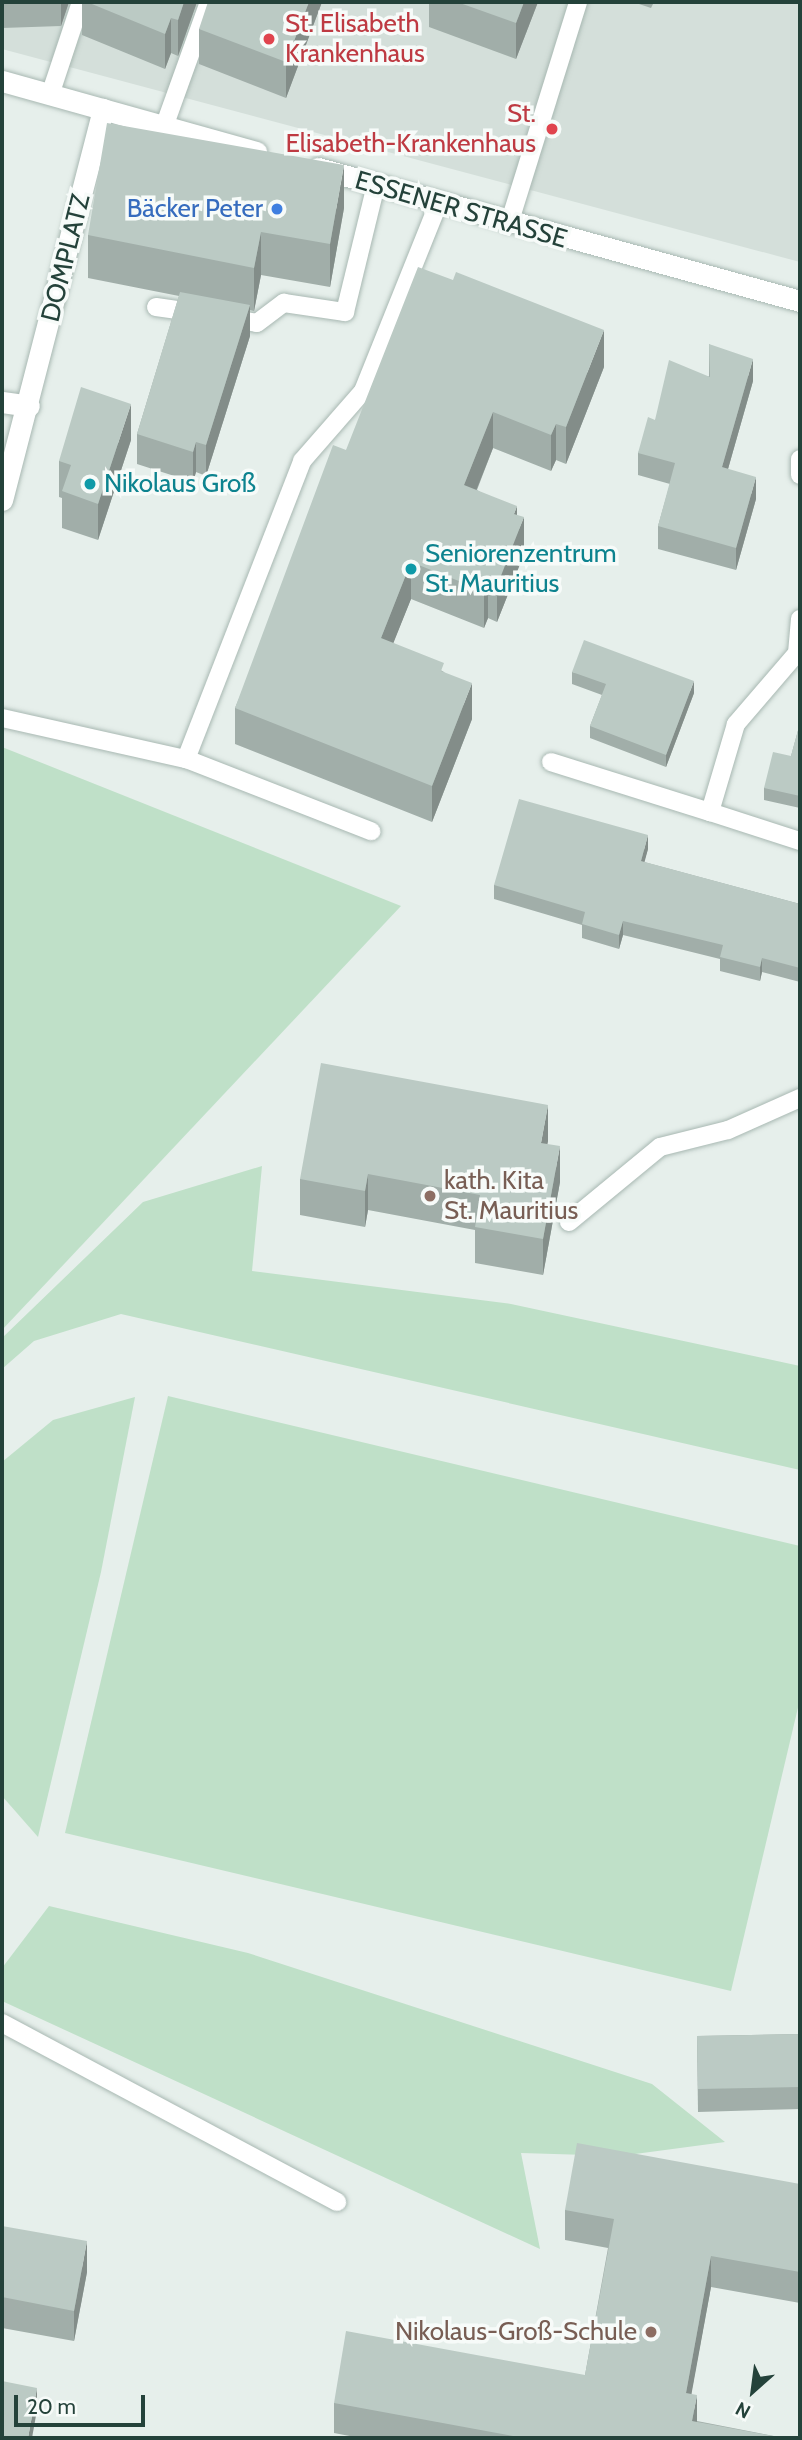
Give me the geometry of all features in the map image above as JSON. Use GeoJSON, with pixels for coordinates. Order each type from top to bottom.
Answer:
{"type":"FeatureCollection","features":[{"type":"Feature","properties":{"kind":"street"},"geometry":{"type":"LineString","coordinates":[[2,81],[272,156]]}},
{"type":"Feature","properties":{"kind":"street","name":"DOMPLATZ"},"geometry":{"type":"LineString","coordinates":[[2,500],[27,415],[103,110]]}},
{"type":"Feature","properties":{"kind":"street","name":"ESSENER STRASSE"},"geometry":{"type":"LineString","coordinates":[[299,164],[509,224],[800,301]]}},
{"type":"Feature","properties":{"kind":"street"},"geometry":{"type":"LineString","coordinates":[[2,402],[27,415]]}},
{"type":"Feature","properties":{"kind":"lane"},"geometry":{"type":"LineString","coordinates":[[50,95],[81,2]]}},
{"type":"Feature","properties":{"kind":"lane"},"geometry":{"type":"LineString","coordinates":[[164,127],[209,2]]}},
{"type":"Feature","properties":{"kind":"lane"},"geometry":{"type":"LineString","coordinates":[[509,224],[578,2]]}},
{"type":"Feature","properties":{"kind":"lane"},"geometry":{"type":"LineString","coordinates":[[156,307],[257,323],[285,303],[345,312],[376,185]]}},
{"type":"Feature","properties":{"kind":"lane"},"geometry":{"type":"LineString","coordinates":[[186,759],[302,461],[363,391],[438,204]]}},
{"type":"Feature","properties":{"kind":"lane"},"geometry":{"type":"LineString","coordinates":[[800,459],[800,475]]}},
{"type":"Feature","properties":{"kind":"lane"},"geometry":{"type":"LineString","coordinates":[[710,812],[736,724],[797,653],[800,619]]}},
{"type":"Feature","properties":{"kind":"lane"},"geometry":{"type":"LineString","coordinates":[[2,718],[186,759],[371,831]]}},
{"type":"Feature","properties":{"kind":"lane"},"geometry":{"type":"LineString","coordinates":[[551,762],[800,841]]}},
{"type":"Feature","properties":{"kind":"lane"},"geometry":{"type":"LineString","coordinates":[[569,1222],[660,1147],[728,1130],[800,1098]]}},
{"type":"Feature","properties":{"kind":"lane"},"geometry":{"type":"LineString","coordinates":[[2,2023],[337,2202]]}},
{"type":"Feature","properties":{"kind":"shaded area","name":"St. Elisabeth-Krankenhaus"},"geometry":{"type":"Polygon","coordinates":[[[2,2],[800,2],[800,262],[2,49],[2,2]]]}},
{"type":"Feature","properties":{"kind":"green space"},"geometry":{"type":"Polygon","coordinates":[[[2,747],[401,906],[2,1330],[2,747]]]}},
{"type":"Feature","properties":{"kind":"green space"},"geometry":{"type":"Polygon","coordinates":[[[262,1166],[252,1271],[511,1304],[800,1366],[800,1470],[121,1314],[34,1341],[2,1369],[2,1338],[143,1202],[262,1166]]]}},
{"type":"Feature","properties":{"kind":"green space"},"geometry":{"type":"Polygon","coordinates":[[[168,1396],[800,1546],[800,1699],[731,1991],[65,1833],[168,1396]]]}},
{"type":"Feature","properties":{"kind":"green space"},"geometry":{"type":"Polygon","coordinates":[[[135,1397],[101,1572],[38,1837],[2,1796],[2,1462],[53,1420],[135,1397]]]}},
{"type":"Feature","properties":{"kind":"green space"},"geometry":{"type":"Polygon","coordinates":[[[49,1906],[248,1953],[652,2084],[725,2142],[620,2156],[521,2153],[540,2249],[2,2001],[2,1968],[49,1906]]]}},
{"type":"Feature","properties":{"kind":"building"},"geometry":{"type":"Polygon","coordinates":[[[87,2],[184,2],[178,20],[171,18],[165,34],[87,2]]]}},
{"type":"Feature","properties":{"kind":"building"},"geometry":{"type":"Polygon","coordinates":[[[208,2],[309,2],[286,62],[199,29],[208,2]]]}},
{"type":"Feature","properties":{"kind":"building"},"geometry":{"type":"Polygon","coordinates":[[[457,2],[524,2],[516,23],[457,2]]]}},
{"type":"Feature","properties":{"kind":"building"},"geometry":{"type":"Polygon","coordinates":[[[107,123],[344,165],[330,244],[261,232],[254,268],[88,235],[107,123]]]}},
{"type":"Feature","properties":{"kind":"building","name":"Seniorenzentrum St. Mauritius"},"geometry":{"type":"Polygon","coordinates":[[[418,267],[453,280],[456,272],[604,330],[566,427],[556,424],[551,435],[493,412],[464,485],[517,506],[514,514],[524,517],[497,586],[488,582],[484,591],[411,562],[381,638],[444,663],[441,671],[472,683],[432,786],[235,708],[333,445],[346,450],[418,267]]]}},
{"type":"Feature","properties":{"kind":"building"},"geometry":{"type":"Polygon","coordinates":[[[180,292],[250,305],[206,445],[196,442],[193,452],[137,434],[180,292]]]}},
{"type":"Feature","properties":{"kind":"building"},"geometry":{"type":"Polygon","coordinates":[[[709,344],[753,359],[722,467],[756,477],[736,548],[658,526],[675,463],[638,453],[648,417],[655,420],[669,360],[710,377],[709,344]]]}},
{"type":"Feature","properties":{"kind":"building"},"geometry":{"type":"Polygon","coordinates":[[[81,387],[131,404],[98,504],[62,491],[71,465],[59,461],[81,387]]]}},
{"type":"Feature","properties":{"kind":"building"},"geometry":{"type":"Polygon","coordinates":[[[584,640],[694,681],[666,755],[590,726],[606,684],[572,672],[584,640]]]}},
{"type":"Feature","properties":{"kind":"building"},"geometry":{"type":"Polygon","coordinates":[[[800,723],[800,796],[764,788],[773,752],[791,756],[800,723]]]}},
{"type":"Feature","properties":{"kind":"building"},"geometry":{"type":"Polygon","coordinates":[[[519,799],[648,835],[641,861],[800,904],[800,968],[762,958],[760,967],[720,957],[723,945],[623,921],[619,935],[582,924],[585,912],[494,885],[519,799]]]}},
{"type":"Feature","properties":{"kind":"building","name":"kath. Kita St. Mauritius"},"geometry":{"type":"Polygon","coordinates":[[[321,1063],[548,1105],[541,1143],[560,1146],[543,1239],[475,1227],[480,1195],[368,1174],[365,1191],[300,1179],[321,1063]]]}},
{"type":"Feature","properties":{"kind":"building"},"geometry":{"type":"Polygon","coordinates":[[[800,2034],[800,2087],[698,2089],[697,2036],[800,2034]]]}},
{"type":"Feature","properties":{"kind":"building","name":"Nikolaus-Groß-Schule"},"geometry":{"type":"Polygon","coordinates":[[[577,2143],[800,2184],[800,2272],[711,2256],[686,2393],[697,2395],[692,2421],[784,2438],[524,2438],[334,2403],[346,2331],[585,2375],[614,2219],[565,2210],[577,2143]]]}},
{"type":"Feature","properties":{"kind":"building"},"geometry":{"type":"Polygon","coordinates":[[[2,2226],[87,2241],[74,2311],[2,2297],[2,2226]]]}},
{"type":"Feature","properties":{"kind":"building"},"geometry":{"type":"Polygon","coordinates":[[[2,2381],[37,2388],[28,2438],[2,2438],[2,2381]]]}},
{"type":"Feature","properties":{"kind":"place","name":"St. Elisabeth Krankenhaus"},"geometry":{"type":"Point","coordinates":[269,39]}},
{"type":"Feature","properties":{"kind":"place","name":"St. Elisabeth-Krankenhaus"},"geometry":{"type":"Point","coordinates":[552,129]}},
{"type":"Feature","properties":{"kind":"place","name":"Bäcker Peter"},"geometry":{"type":"Point","coordinates":[277,209]}},
{"type":"Feature","properties":{"kind":"place","name":"Nikolaus Groß"},"geometry":{"type":"Point","coordinates":[90,484]}},
{"type":"Feature","properties":{"kind":"place","name":"Seniorenzentrum St. Mauritius"},"geometry":{"type":"Point","coordinates":[411,569]}},
{"type":"Feature","properties":{"kind":"place","name":"kath. Kita St. Mauritius"},"geometry":{"type":"Point","coordinates":[430,1196]}},
{"type":"Feature","properties":{"kind":"place","name":"Nikolaus-Groß-Schule"},"geometry":{"type":"Point","coordinates":[651,2332]}}]}
